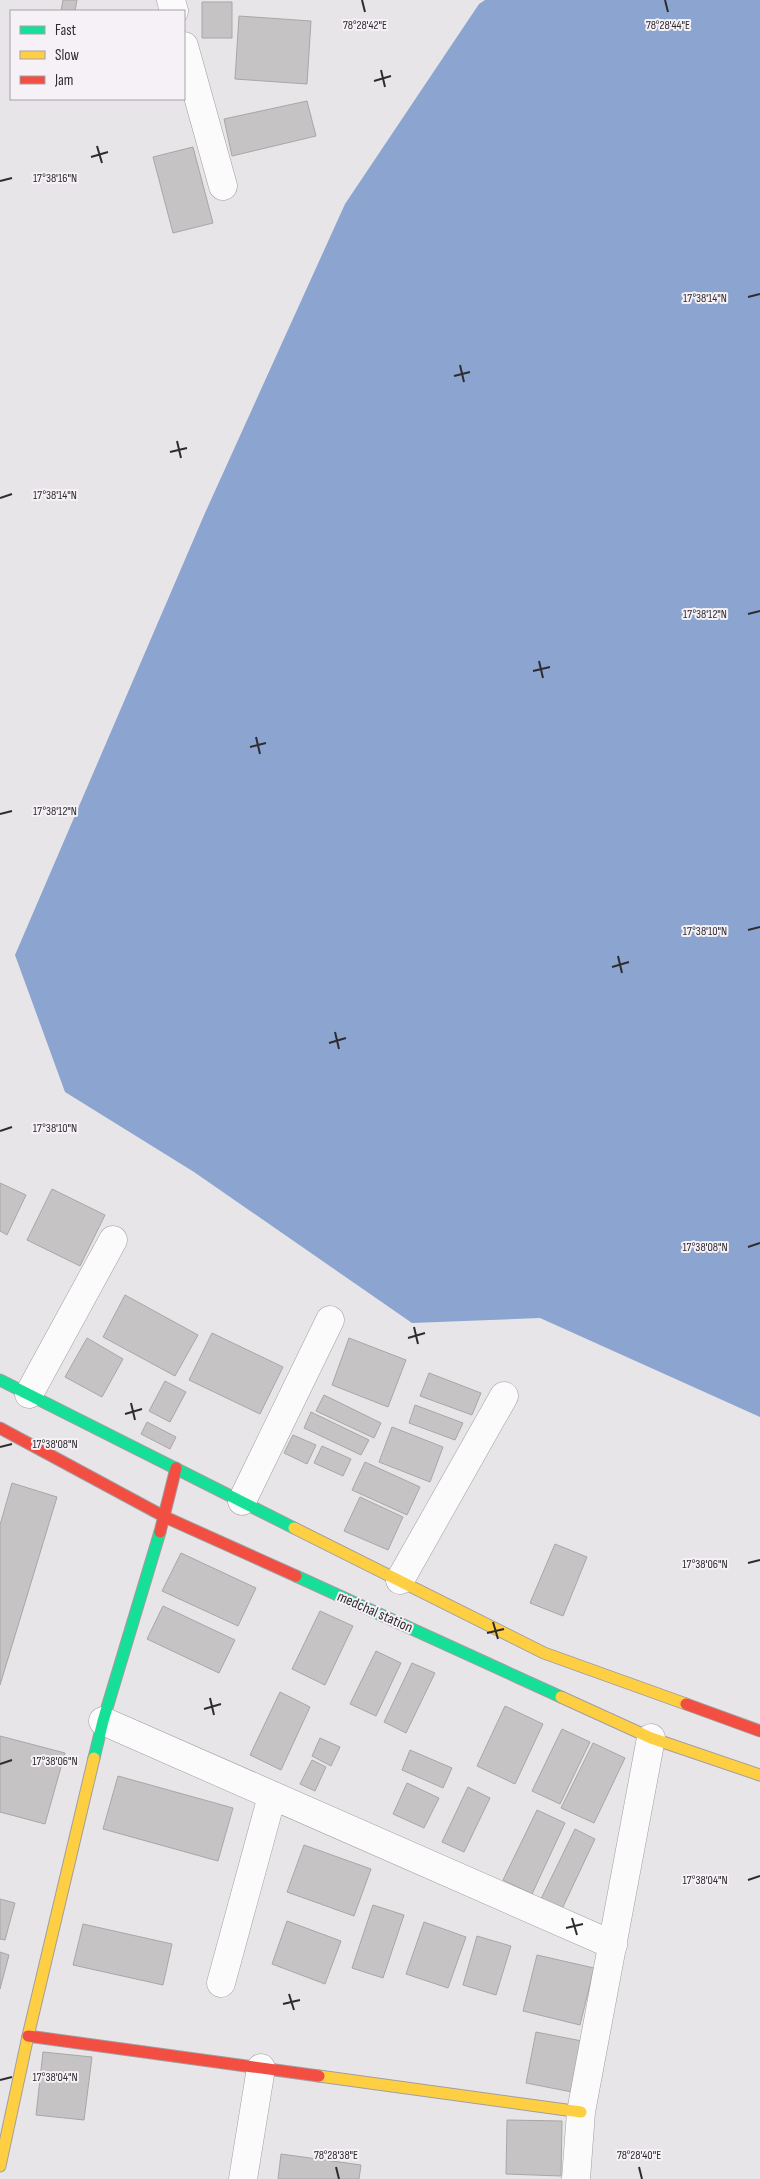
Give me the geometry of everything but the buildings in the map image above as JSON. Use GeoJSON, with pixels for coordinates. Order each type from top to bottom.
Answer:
{"type":"FeatureCollection","features":[{"type":"Feature","properties":{"kind":"street"},"geometry":{"type":"LineString","coordinates":[[185,50],[223,186]]}},
{"type":"Feature","properties":{"kind":"street"},"geometry":{"type":"LineString","coordinates":[[29,1394],[113,1240]]}},
{"type":"Feature","properties":{"kind":"street"},"geometry":{"type":"LineString","coordinates":[[242,1501],[330,1320]]}},
{"type":"Feature","properties":{"kind":"street"},"geometry":{"type":"LineString","coordinates":[[0,1380],[544,1653],[760,1731]]}},
{"type":"Feature","properties":{"kind":"street"},"geometry":{"type":"LineString","coordinates":[[400,1580],[504,1396]]}},
{"type":"Feature","properties":{"kind":"street","name":"medchal station"},"geometry":{"type":"LineString","coordinates":[[0,1428],[165,1517],[651,1738],[760,1775]]}},
{"type":"Feature","properties":{"kind":"street"},"geometry":{"type":"LineString","coordinates":[[0,2166],[28,2036],[103,1721],[165,1517],[176,1468]]}},
{"type":"Feature","properties":{"kind":"street"},"geometry":{"type":"LineString","coordinates":[[103,1721],[614,1945]]}},
{"type":"Feature","properties":{"kind":"street"},"geometry":{"type":"LineString","coordinates":[[576,2179],[581,2112],[614,1945],[651,1738]]}},
{"type":"Feature","properties":{"kind":"street"},"geometry":{"type":"LineString","coordinates":[[221,1983],[272,1796]]}},
{"type":"Feature","properties":{"kind":"street"},"geometry":{"type":"LineString","coordinates":[[28,2036],[581,2112]]}},
{"type":"Feature","properties":{"kind":"street"},"geometry":{"type":"LineString","coordinates":[[243,2179],[261,2068]]}},
{"type":"Feature","properties":{"kind":"water"},"geometry":{"type":"Polygon","coordinates":[[[485,0],[760,0],[760,1417],[540,1318],[412,1323],[194,1172],[65,1092],[15,955],[205,513],[345,204],[479,4],[485,0]]]}},
{"type":"Feature","properties":{"kind":"traffic: fast"},"geometry":{"type":"LineString","coordinates":[[0,1380],[294,1528]]}},
{"type":"Feature","properties":{"kind":"traffic: fast"},"geometry":{"type":"LineString","coordinates":[[94,1758],[103,1721],[160,1532]]}},
{"type":"Feature","properties":{"kind":"traffic: fast"},"geometry":{"type":"LineString","coordinates":[[296,1576],[561,1697]]}},
{"type":"Feature","properties":{"kind":"traffic: slow"},"geometry":{"type":"LineString","coordinates":[[294,1528],[544,1653],[686,1704]]}},
{"type":"Feature","properties":{"kind":"traffic: slow"},"geometry":{"type":"LineString","coordinates":[[561,1697],[651,1738],[760,1775]]}},
{"type":"Feature","properties":{"kind":"traffic: slow"},"geometry":{"type":"LineString","coordinates":[[0,2166],[28,2036],[94,1758]]}},
{"type":"Feature","properties":{"kind":"traffic: slow"},"geometry":{"type":"LineString","coordinates":[[319,2076],[581,2112]]}},
{"type":"Feature","properties":{"kind":"traffic: jam"},"geometry":{"type":"LineString","coordinates":[[0,1428],[165,1517],[296,1576]]}},
{"type":"Feature","properties":{"kind":"traffic: jam"},"geometry":{"type":"LineString","coordinates":[[160,1532],[176,1468]]}},
{"type":"Feature","properties":{"kind":"traffic: jam"},"geometry":{"type":"LineString","coordinates":[[686,1704],[760,1731]]}},
{"type":"Feature","properties":{"kind":"traffic: jam"},"geometry":{"type":"LineString","coordinates":[[28,2036],[319,2076]]}}]}
